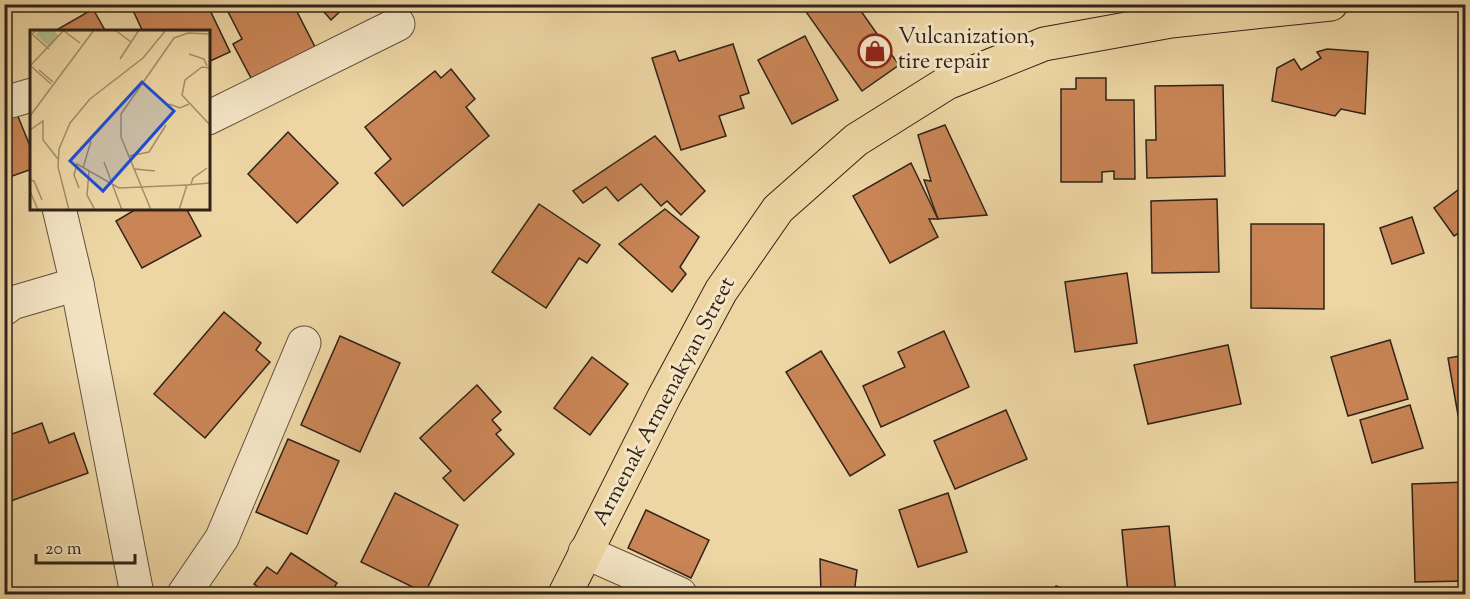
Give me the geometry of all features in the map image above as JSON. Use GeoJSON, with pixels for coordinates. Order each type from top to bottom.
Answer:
{"type":"FeatureCollection","features":[{"type":"Feature","properties":{"kind":"main road","name":"Armenak Armenakyan Street"},"geometry":{"type":"LineString","coordinates":[[565,594],[664,397],[721,291],[778,209],[856,140],[947,83],[1044,44],[1171,21],[1330,4]]}},
{"type":"Feature","properties":{"kind":"street"},"geometry":{"type":"LineString","coordinates":[[210,117],[398,24]]}},
{"type":"Feature","properties":{"kind":"street"},"geometry":{"type":"LineString","coordinates":[[4,103],[30,96]]}},
{"type":"Feature","properties":{"kind":"street"},"geometry":{"type":"LineString","coordinates":[[60,210],[137,594]]}},
{"type":"Feature","properties":{"kind":"street"},"geometry":{"type":"LineString","coordinates":[[4,309],[12,303],[77,284]]}},
{"type":"Feature","properties":{"kind":"street"},"geometry":{"type":"LineString","coordinates":[[184,594],[222,538],[304,343]]}},
{"type":"Feature","properties":{"kind":"street"},"geometry":{"type":"LineString","coordinates":[[585,552],[680,594]]}},
{"type":"Feature","properties":{"kind":"building"},"geometry":{"type":"Polygon","coordinates":[[[130,4],[207,4],[230,52],[210,61],[210,30],[142,30],[130,4]]]}},
{"type":"Feature","properties":{"kind":"building"},"geometry":{"type":"Polygon","coordinates":[[[224,4],[293,4],[315,47],[251,78],[233,44],[242,39],[224,4]]]}},
{"type":"Feature","properties":{"kind":"building"},"geometry":{"type":"Polygon","coordinates":[[[317,4],[348,4],[331,20],[317,4]]]}},
{"type":"Feature","properties":{"kind":"building"},"geometry":{"type":"Polygon","coordinates":[[[810,4],[856,4],[899,65],[862,91],[804,9],[810,4]]]}},
{"type":"Feature","properties":{"kind":"building"},"geometry":{"type":"Polygon","coordinates":[[[93,9],[105,30],[56,30],[93,9]]]}},
{"type":"Feature","properties":{"kind":"building"},"geometry":{"type":"Polygon","coordinates":[[[805,36],[838,100],[792,124],[758,60],[805,36]]]}},
{"type":"Feature","properties":{"kind":"building"},"geometry":{"type":"Polygon","coordinates":[[[733,44],[749,93],[740,96],[744,108],[719,116],[726,136],[681,150],[652,58],[675,51],[679,61],[733,44]]]}},
{"type":"Feature","properties":{"kind":"building"},"geometry":{"type":"Polygon","coordinates":[[[1327,49],[1368,52],[1365,114],[1341,109],[1335,116],[1272,101],[1277,68],[1294,59],[1301,70],[1321,58],[1317,52],[1327,49]]]}},
{"type":"Feature","properties":{"kind":"building"},"geometry":{"type":"Polygon","coordinates":[[[451,69],[475,99],[466,107],[489,136],[403,206],[375,173],[391,159],[365,127],[435,71],[441,78],[451,69]]]}},
{"type":"Feature","properties":{"kind":"building"},"geometry":{"type":"Polygon","coordinates":[[[1076,78],[1106,78],[1106,100],[1134,100],[1135,179],[1114,179],[1114,171],[1102,172],[1102,182],[1061,182],[1061,89],[1076,89],[1076,78]]]}},
{"type":"Feature","properties":{"kind":"building"},"geometry":{"type":"Polygon","coordinates":[[[1223,85],[1225,176],[1147,178],[1146,140],[1156,140],[1155,86],[1223,85]]]}},
{"type":"Feature","properties":{"kind":"building"},"geometry":{"type":"Polygon","coordinates":[[[17,114],[30,146],[30,170],[4,179],[4,119],[17,114]]]}},
{"type":"Feature","properties":{"kind":"building"},"geometry":{"type":"Polygon","coordinates":[[[945,125],[987,215],[938,219],[924,180],[931,181],[918,135],[945,125]]]}},
{"type":"Feature","properties":{"kind":"building"},"geometry":{"type":"Polygon","coordinates":[[[288,132],[338,183],[297,223],[248,174],[288,132]]]}},
{"type":"Feature","properties":{"kind":"building"},"geometry":{"type":"Polygon","coordinates":[[[655,136],[705,191],[681,215],[667,201],[661,206],[641,184],[618,201],[606,187],[583,203],[573,191],[655,136]]]}},
{"type":"Feature","properties":{"kind":"building"},"geometry":{"type":"Polygon","coordinates":[[[911,163],[938,219],[929,219],[938,237],[890,263],[853,196],[911,163]]]}},
{"type":"Feature","properties":{"kind":"building"},"geometry":{"type":"Polygon","coordinates":[[[1466,184],[1466,236],[1462,231],[1454,236],[1434,208],[1466,184]]]}},
{"type":"Feature","properties":{"kind":"building"},"geometry":{"type":"Polygon","coordinates":[[[1217,199],[1219,272],[1152,273],[1151,201],[1217,199]]]}},
{"type":"Feature","properties":{"kind":"building"},"geometry":{"type":"Polygon","coordinates":[[[539,204],[600,245],[587,263],[579,258],[546,308],[492,272],[539,204]]]}},
{"type":"Feature","properties":{"kind":"building"},"geometry":{"type":"Polygon","coordinates":[[[665,209],[699,237],[680,267],[686,274],[672,292],[619,244],[665,209]]]}},
{"type":"Feature","properties":{"kind":"building"},"geometry":{"type":"Polygon","coordinates":[[[135,210],[187,210],[201,236],[142,268],[116,221],[135,210]]]}},
{"type":"Feature","properties":{"kind":"building"},"geometry":{"type":"Polygon","coordinates":[[[1412,217],[1424,253],[1392,264],[1380,228],[1412,217]]]}},
{"type":"Feature","properties":{"kind":"building"},"geometry":{"type":"Polygon","coordinates":[[[1251,224],[1324,224],[1324,309],[1251,308],[1251,224]]]}},
{"type":"Feature","properties":{"kind":"building"},"geometry":{"type":"Polygon","coordinates":[[[1127,273],[1137,343],[1075,352],[1065,282],[1127,273]]]}},
{"type":"Feature","properties":{"kind":"building"},"geometry":{"type":"Polygon","coordinates":[[[224,312],[261,343],[256,350],[270,362],[205,438],[154,394],[224,312]]]}},
{"type":"Feature","properties":{"kind":"building"},"geometry":{"type":"Polygon","coordinates":[[[944,331],[969,387],[881,427],[863,386],[905,367],[898,352],[944,331]]]}},
{"type":"Feature","properties":{"kind":"building"},"geometry":{"type":"Polygon","coordinates":[[[340,336],[400,363],[360,452],[301,425],[340,336]]]}},
{"type":"Feature","properties":{"kind":"building"},"geometry":{"type":"Polygon","coordinates":[[[1390,340],[1408,399],[1348,416],[1331,357],[1390,340]]]}},
{"type":"Feature","properties":{"kind":"building"},"geometry":{"type":"Polygon","coordinates":[[[1228,345],[1241,404],[1148,424],[1134,365],[1228,345]]]}},
{"type":"Feature","properties":{"kind":"building"},"geometry":{"type":"Polygon","coordinates":[[[821,351],[885,455],[850,476],[786,372],[821,351]]]}},
{"type":"Feature","properties":{"kind":"building"},"geometry":{"type":"Polygon","coordinates":[[[1466,355],[1466,413],[1458,415],[1448,358],[1466,355]]]}},
{"type":"Feature","properties":{"kind":"building"},"geometry":{"type":"Polygon","coordinates":[[[592,357],[628,384],[590,435],[554,408],[592,357]]]}},
{"type":"Feature","properties":{"kind":"building"},"geometry":{"type":"Polygon","coordinates":[[[477,385],[501,412],[492,420],[501,430],[496,434],[514,454],[464,501],[443,478],[451,471],[420,438],[477,385]]]}},
{"type":"Feature","properties":{"kind":"building"},"geometry":{"type":"Polygon","coordinates":[[[1410,405],[1423,448],[1372,463],[1360,420],[1410,405]]]}},
{"type":"Feature","properties":{"kind":"building"},"geometry":{"type":"Polygon","coordinates":[[[1006,410],[1027,459],[955,489],[934,441],[1006,410]]]}},
{"type":"Feature","properties":{"kind":"building"},"geometry":{"type":"Polygon","coordinates":[[[42,423],[49,443],[74,433],[88,473],[8,502],[4,492],[4,437],[42,423]]]}},
{"type":"Feature","properties":{"kind":"building"},"geometry":{"type":"Polygon","coordinates":[[[288,439],[339,461],[307,534],[256,512],[288,439]]]}},
{"type":"Feature","properties":{"kind":"building"},"geometry":{"type":"Polygon","coordinates":[[[1466,482],[1466,581],[1415,582],[1412,484],[1466,482]]]}},
{"type":"Feature","properties":{"kind":"building"},"geometry":{"type":"Polygon","coordinates":[[[395,493],[458,525],[425,593],[361,562],[395,493]]]}},
{"type":"Feature","properties":{"kind":"building"},"geometry":{"type":"Polygon","coordinates":[[[948,493],[967,552],[918,567],[899,510],[948,493]]]}},
{"type":"Feature","properties":{"kind":"building"},"geometry":{"type":"Polygon","coordinates":[[[646,510],[709,540],[691,578],[628,548],[646,510]]]}},
{"type":"Feature","properties":{"kind":"building"},"geometry":{"type":"Polygon","coordinates":[[[1169,526],[1176,594],[1128,594],[1122,530],[1169,526]]]}},
{"type":"Feature","properties":{"kind":"building"},"geometry":{"type":"Polygon","coordinates":[[[291,553],[337,583],[330,594],[263,594],[265,592],[254,584],[267,567],[277,574],[291,553]]]}},
{"type":"Feature","properties":{"kind":"building"},"geometry":{"type":"Polygon","coordinates":[[[820,559],[857,570],[854,594],[821,594],[820,559]]]}},
{"type":"Feature","properties":{"kind":"building"},"geometry":{"type":"Polygon","coordinates":[[[1056,586],[1078,593],[1078,594],[1053,594],[1056,586]]]}},
{"type":"Feature","properties":{"kind":"place","name":"Vulcanization, tire repair"},"geometry":{"type":"Point","coordinates":[875,51]}}]}
